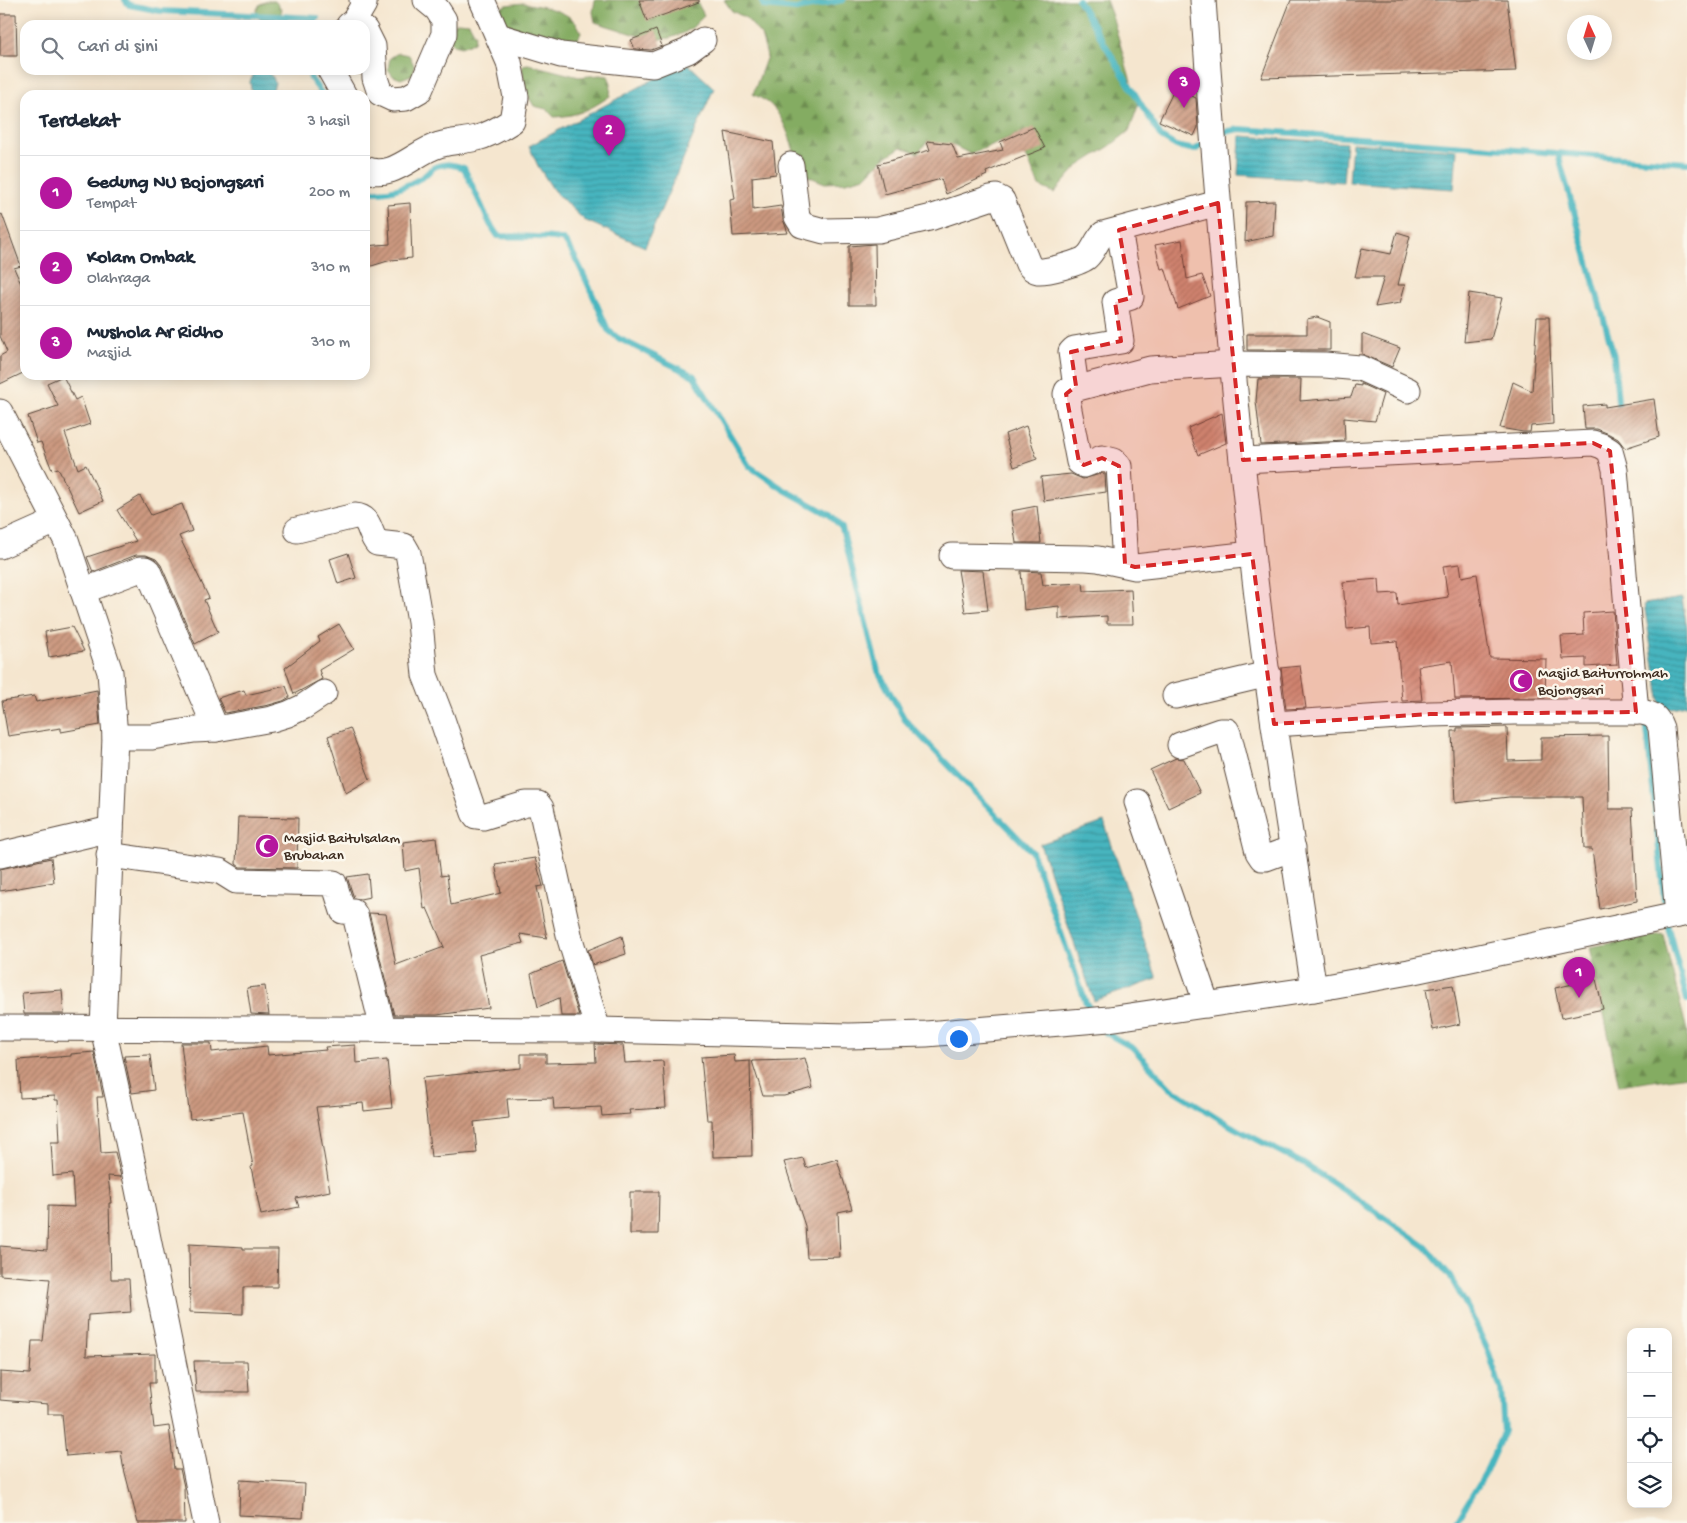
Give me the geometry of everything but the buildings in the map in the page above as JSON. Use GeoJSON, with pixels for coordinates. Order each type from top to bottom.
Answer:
{"type":"FeatureCollection","features":[{"type":"Feature","properties":{"kind":"street"},"geometry":{"type":"LineString","coordinates":[[370,41],[373,46],[375,78],[380,93],[393,99],[406,98],[420,90],[444,34],[444,20],[437,8],[426,0]]}},
{"type":"Feature","properties":{"kind":"street"},"geometry":{"type":"LineString","coordinates":[[370,171],[396,168],[437,145],[477,138],[497,130],[512,121],[516,97],[509,62],[482,0]]}},
{"type":"Feature","properties":{"kind":"street"},"geometry":{"type":"LineString","coordinates":[[1203,0],[1218,203],[1252,554],[1274,724],[1314,989]]}},
{"type":"Feature","properties":{"kind":"street"},"geometry":{"type":"LineString","coordinates":[[498,36],[561,55],[653,65],[688,51],[703,40]]}},
{"type":"Feature","properties":{"kind":"street"},"geometry":{"type":"LineString","coordinates":[[333,75],[341,90]]}},
{"type":"Feature","properties":{"kind":"street"},"geometry":{"type":"LineString","coordinates":[[791,165],[797,218],[802,225],[810,228],[824,230],[878,230],[933,217],[990,198],[1002,200],[1028,264],[1033,270],[1040,272],[1082,261],[1089,256],[1103,234],[1218,203]]}},
{"type":"Feature","properties":{"kind":"street"},"geometry":{"type":"LineString","coordinates":[[1076,387],[1071,352],[1074,349],[1123,349],[1115,302],[1131,297],[1119,230]]}},
{"type":"Feature","properties":{"kind":"street"},"geometry":{"type":"LineString","coordinates":[[1125,564],[1118,466],[1114,461],[1102,458],[1084,465],[1079,462],[1066,394],[1067,390],[1150,370],[1234,364],[1325,365],[1360,368],[1408,390]]}},
{"type":"Feature","properties":{"kind":"street"},"geometry":{"type":"LineString","coordinates":[[0,412],[66,540],[110,672],[115,737],[103,1028],[132,1160],[206,1523]]}},
{"type":"Feature","properties":{"kind":"street"},"geometry":{"type":"LineString","coordinates":[[1243,460],[1593,443],[1610,451],[1615,469],[1643,713]]}},
{"type":"Feature","properties":{"kind":"street"},"geometry":{"type":"LineString","coordinates":[[297,530],[362,516],[366,520],[372,537],[377,543],[404,546],[408,553],[420,622],[425,675],[474,813],[476,816],[483,817],[526,804],[538,804],[541,808],[570,939],[598,1030]]}},
{"type":"Feature","properties":{"kind":"street"},"geometry":{"type":"LineString","coordinates":[[0,546],[56,521]]}},
{"type":"Feature","properties":{"kind":"street"},"geometry":{"type":"LineString","coordinates":[[952,556],[1086,558],[1135,567],[1252,554]]}},
{"type":"Feature","properties":{"kind":"street"},"geometry":{"type":"LineString","coordinates":[[84,591],[141,569],[145,568],[148,571],[216,729]]}},
{"type":"Feature","properties":{"kind":"street"},"geometry":{"type":"LineString","coordinates":[[1175,696],[1268,674]]}},
{"type":"Feature","properties":{"kind":"street"},"geometry":{"type":"LineString","coordinates":[[115,737],[152,737],[194,730],[216,729],[272,719],[303,707],[324,693]]}},
{"type":"Feature","properties":{"kind":"street"},"geometry":{"type":"LineString","coordinates":[[0,1028],[598,1030],[849,1036],[926,1034],[1099,1020],[1314,989],[1409,972],[1675,916],[1661,728],[1657,718],[1643,713],[1524,712],[1430,714],[1274,724]]}},
{"type":"Feature","properties":{"kind":"street"},"geometry":{"type":"LineString","coordinates":[[1180,745],[1220,731],[1227,731],[1258,852],[1262,858],[1266,858],[1293,848]]}},
{"type":"Feature","properties":{"kind":"street"},"geometry":{"type":"LineString","coordinates":[[1137,802],[1207,1005]]}},
{"type":"Feature","properties":{"kind":"street"},"geometry":{"type":"LineString","coordinates":[[0,855],[111,830]]}},
{"type":"Feature","properties":{"kind":"street"},"geometry":{"type":"LineString","coordinates":[[109,855],[220,871],[236,881],[334,883],[343,911],[352,912],[356,915],[383,1029]]}},
{"type":"Feature","properties":{"kind":"highlighted area"},"geometry":{"type":"Polygon","coordinates":[[[1218,203],[1243,460],[1593,443],[1610,451],[1636,712],[1430,714],[1274,724],[1252,554],[1135,567],[1125,564],[1119,466],[1102,458],[1084,465],[1079,462],[1066,394],[1076,386],[1071,352],[1121,341],[1115,302],[1131,298],[1119,230],[1218,203]]]}},
{"type":"Feature","properties":{"kind":"green space"},"geometry":{"type":"Polygon","coordinates":[[[595,0],[696,0],[704,15],[693,27],[684,33],[670,38],[653,40],[595,22],[593,12],[595,0]]]}},
{"type":"Feature","properties":{"kind":"green space"},"geometry":{"type":"Polygon","coordinates":[[[724,0],[1106,0],[1138,106],[1129,131],[1110,146],[1077,167],[1054,193],[1039,186],[1017,134],[971,154],[952,145],[927,142],[918,153],[901,147],[883,159],[865,177],[846,182],[825,183],[800,173],[789,136],[781,118],[770,104],[753,94],[767,56],[761,35],[746,18],[732,11],[724,0]]]}},
{"type":"Feature","properties":{"kind":"green space"},"geometry":{"type":"Polygon","coordinates":[[[267,1],[275,1],[282,10],[279,17],[273,20],[260,19],[256,11],[260,4],[267,1]]]}},
{"type":"Feature","properties":{"kind":"green space"},"geometry":{"type":"Polygon","coordinates":[[[523,3],[549,8],[572,19],[578,25],[581,33],[574,46],[505,33],[498,9],[506,5],[523,3]]]}},
{"type":"Feature","properties":{"kind":"green space"},"geometry":{"type":"Polygon","coordinates":[[[458,22],[469,23],[475,34],[474,42],[461,47],[453,45],[448,37],[450,27],[458,22]]]}},
{"type":"Feature","properties":{"kind":"green space"},"geometry":{"type":"Polygon","coordinates":[[[398,53],[409,55],[414,65],[414,74],[401,79],[393,76],[388,69],[390,58],[398,53]]]}},
{"type":"Feature","properties":{"kind":"green space"},"geometry":{"type":"Polygon","coordinates":[[[528,64],[579,77],[608,76],[611,83],[610,96],[584,111],[554,117],[546,109],[534,106],[525,91],[522,65],[528,64]]]}},
{"type":"Feature","properties":{"kind":"green space"},"geometry":{"type":"Polygon","coordinates":[[[1663,934],[1687,1031],[1687,1076],[1619,1086],[1590,947],[1663,934]]]}},
{"type":"Feature","properties":{"kind":"water"},"geometry":{"type":"Polygon","coordinates":[[[686,62],[714,88],[645,247],[584,220],[554,191],[538,166],[529,146],[686,62]]]}},
{"type":"Feature","properties":{"kind":"water"},"geometry":{"type":"Polygon","coordinates":[[[253,75],[270,75],[275,83],[273,90],[251,90],[250,82],[253,75]]]}},
{"type":"Feature","properties":{"kind":"water"},"geometry":{"type":"Polygon","coordinates":[[[1240,136],[1346,143],[1343,182],[1238,175],[1240,136]]]}},
{"type":"Feature","properties":{"kind":"water"},"geometry":{"type":"Polygon","coordinates":[[[1352,143],[1457,150],[1454,189],[1349,182],[1352,143]]]}},
{"type":"Feature","properties":{"kind":"water"},"geometry":{"type":"Polygon","coordinates":[[[1682,598],[1687,628],[1687,705],[1661,710],[1644,604],[1682,598]]]}},
{"type":"Feature","properties":{"kind":"water"},"geometry":{"type":"Polygon","coordinates":[[[1104,822],[1157,979],[1094,1001],[1040,844],[1104,822]]]}},
{"type":"Feature","properties":{"kind":"waterway"},"geometry":{"type":"LineString","coordinates":[[125,0],[129,5],[160,11],[317,18],[316,20]]}},
{"type":"Feature","properties":{"kind":"waterway"},"geometry":{"type":"LineString","coordinates":[[761,0],[764,6],[796,9],[843,0]]}},
{"type":"Feature","properties":{"kind":"waterway"},"geometry":{"type":"LineString","coordinates":[[1078,0],[1161,137],[1176,146],[1195,150],[1208,140]]}},
{"type":"Feature","properties":{"kind":"waterway"},"geometry":{"type":"LineString","coordinates":[[310,75],[319,90]]}},
{"type":"Feature","properties":{"kind":"waterway"},"geometry":{"type":"LineString","coordinates":[[1218,133],[1240,129],[1687,163]]}},
{"type":"Feature","properties":{"kind":"waterway"},"geometry":{"type":"LineString","coordinates":[[1558,154],[1614,356],[1619,413]]}},
{"type":"Feature","properties":{"kind":"waterway"},"geometry":{"type":"LineString","coordinates":[[370,192],[401,188],[421,178],[437,166],[450,165],[464,168],[490,224],[498,236],[543,237],[563,240],[574,255],[608,330],[618,338],[694,376],[749,466],[783,489],[830,515],[842,528],[878,671],[905,720],[1032,852],[1086,1003],[1094,1014]]}},
{"type":"Feature","properties":{"kind":"waterway"},"geometry":{"type":"LineString","coordinates":[[1646,719],[1664,900]]}},
{"type":"Feature","properties":{"kind":"waterway"},"geometry":{"type":"LineString","coordinates":[[1667,923],[1687,1000]]}},
{"type":"Feature","properties":{"kind":"waterway"},"geometry":{"type":"LineString","coordinates":[[1101,1025],[1106,1033],[1133,1048],[1170,1088],[1231,1126],[1304,1164],[1366,1205],[1426,1247],[1450,1276],[1469,1310],[1489,1353],[1501,1390],[1504,1431],[1484,1476],[1455,1523]]}},
{"type":"Feature","properties":{"kind":"place","name":"Mushola Ar Ridho"},"geometry":{"type":"Point","coordinates":[1184,108]}},
{"type":"Feature","properties":{"kind":"place","name":"Kolam Ombak"},"geometry":{"type":"Point","coordinates":[609,156]}},
{"type":"Feature","properties":{"kind":"place","name":"Masjid Baiturrohmah Bojongsari"},"geometry":{"type":"Point","coordinates":[1521,681]}},
{"type":"Feature","properties":{"kind":"place","name":"Masjid Baitulsalam Brubahan"},"geometry":{"type":"Point","coordinates":[267,846]}},
{"type":"Feature","properties":{"kind":"place","name":"Gedung NU Bojongsari"},"geometry":{"type":"Point","coordinates":[1579,998]}}]}
